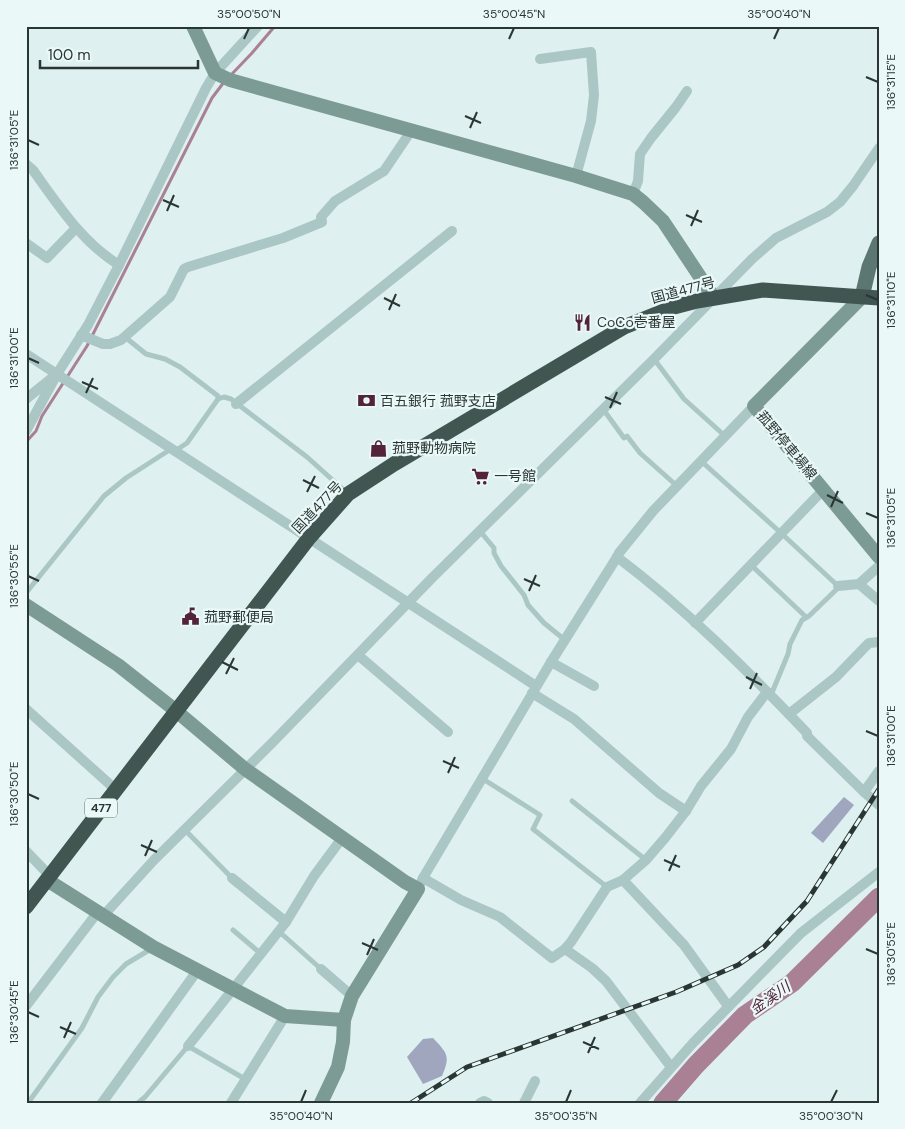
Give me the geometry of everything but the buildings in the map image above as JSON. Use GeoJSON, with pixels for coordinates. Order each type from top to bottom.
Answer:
{"type":"FeatureCollection","features":[{"type":"Feature","properties":{"kind":"highway","name":"国道477号"},"geometry":{"type":"LineString","coordinates":[[26,907],[309,538],[348,494],[394,464],[624,328],[674,306],[763,290],[879,298]]}},
{"type":"Feature","properties":{"kind":"main road"},"geometry":{"type":"LineString","coordinates":[[862,297],[869,267],[879,243]]}},
{"type":"Feature","properties":{"kind":"street"},"geometry":{"type":"LineString","coordinates":[[193,26],[222,76],[576,176],[633,194],[663,221],[714,298]]}},
{"type":"Feature","properties":{"kind":"street"},"geometry":{"type":"LineString","coordinates":[[26,432],[58,374],[83,336],[120,265],[206,88],[222,76],[258,26]]}},
{"type":"Feature","properties":{"kind":"street"},"geometry":{"type":"LineString","coordinates":[[540,58],[591,52],[594,95],[591,121],[576,176]]}},
{"type":"Feature","properties":{"kind":"street"},"geometry":{"type":"LineString","coordinates":[[633,194],[638,181],[640,154],[686,91]]}},
{"type":"Feature","properties":{"kind":"street"},"geometry":{"type":"LineString","coordinates":[[83,336],[95,342],[110,344],[121,340],[170,297],[184,270],[188,267],[283,238],[322,222],[321,217],[330,205],[384,171],[412,131]]}},
{"type":"Feature","properties":{"kind":"street"},"geometry":{"type":"LineString","coordinates":[[26,1006],[100,915],[480,531],[776,238],[827,212],[840,202],[879,148]]}},
{"type":"Feature","properties":{"kind":"street"},"geometry":{"type":"LineString","coordinates":[[26,164],[33,170],[76,228],[107,258],[120,265]]}},
{"type":"Feature","properties":{"kind":"street"},"geometry":{"type":"LineString","coordinates":[[26,243],[47,258],[76,228]]}},
{"type":"Feature","properties":{"kind":"street"},"geometry":{"type":"LineString","coordinates":[[236,404],[452,232]]}},
{"type":"Feature","properties":{"kind":"street","name":"菰野停車場線"},"geometry":{"type":"LineString","coordinates":[[862,297],[754,406],[879,557]]}},
{"type":"Feature","properties":{"kind":"street"},"geometry":{"type":"LineString","coordinates":[[26,354],[409,603],[574,719],[659,793],[686,811]]}},
{"type":"Feature","properties":{"kind":"street"},"geometry":{"type":"LineString","coordinates":[[26,399],[58,374]]}},
{"type":"Feature","properties":{"kind":"street"},"geometry":{"type":"LineString","coordinates":[[322,1102],[338,1067],[343,1042],[344,1020],[352,996],[618,553],[632,534],[754,406]]}},
{"type":"Feature","properties":{"kind":"street"},"geometry":{"type":"LineString","coordinates":[[695,623],[824,489]]}},
{"type":"Feature","properties":{"kind":"street"},"geometry":{"type":"LineString","coordinates":[[617,557],[652,584],[695,623],[769,694],[807,733],[807,736],[864,792],[879,804]]}},
{"type":"Feature","properties":{"kind":"street"},"geometry":{"type":"LineString","coordinates":[[840,586],[859,584],[879,566]]}},
{"type":"Feature","properties":{"kind":"street"},"geometry":{"type":"LineString","coordinates":[[859,584],[879,601]]}},
{"type":"Feature","properties":{"kind":"street"},"geometry":{"type":"LineString","coordinates":[[26,605],[118,665],[176,710],[245,769],[405,882],[421,884],[500,917],[548,957],[552,958],[565,949],[607,887],[623,880],[646,860],[686,811],[701,786],[731,749],[748,717],[769,694]]}},
{"type":"Feature","properties":{"kind":"street"},"geometry":{"type":"LineString","coordinates":[[788,714],[836,677],[870,643],[879,642]]}},
{"type":"Feature","properties":{"kind":"street"},"geometry":{"type":"LineString","coordinates":[[358,655],[448,732]]}},
{"type":"Feature","properties":{"kind":"street"},"geometry":{"type":"LineString","coordinates":[[551,662],[594,686]]}},
{"type":"Feature","properties":{"kind":"street"},"geometry":{"type":"LineString","coordinates":[[26,709],[115,789]]}},
{"type":"Feature","properties":{"kind":"street"},"geometry":{"type":"LineString","coordinates":[[864,792],[879,771]]}},
{"type":"Feature","properties":{"kind":"street"},"geometry":{"type":"LineString","coordinates":[[188,1046],[286,922],[314,876],[342,838]]}},
{"type":"Feature","properties":{"kind":"street"},"geometry":{"type":"LineString","coordinates":[[26,851],[49,878],[100,915],[153,947],[232,990],[285,1016],[344,1020]]}},
{"type":"Feature","properties":{"kind":"street"},"geometry":{"type":"LineString","coordinates":[[640,1103],[728,1006],[801,933],[879,872]]}},
{"type":"Feature","properties":{"kind":"street"},"geometry":{"type":"LineString","coordinates":[[232,878],[286,922]]}},
{"type":"Feature","properties":{"kind":"street"},"geometry":{"type":"LineString","coordinates":[[623,880],[684,945],[728,1006]]}},
{"type":"Feature","properties":{"kind":"street"},"geometry":{"type":"LineString","coordinates":[[565,949],[592,968],[606,981],[671,1067]]}},
{"type":"Feature","properties":{"kind":"street"},"geometry":{"type":"LineString","coordinates":[[321,969],[352,996]]}},
{"type":"Feature","properties":{"kind":"street"},"geometry":{"type":"LineString","coordinates":[[102,1103],[197,971]]}},
{"type":"Feature","properties":{"kind":"street"},"geometry":{"type":"LineString","coordinates":[[231,1103],[285,1016]]}},
{"type":"Feature","properties":{"kind":"street"},"geometry":{"type":"LineString","coordinates":[[524,1103],[535,1081]]}},
{"type":"Feature","properties":{"kind":"street"},"geometry":{"type":"LineString","coordinates":[[480,1103],[484,1101],[488,1103]]}},
{"type":"Feature","properties":{"kind":"lane"},"geometry":{"type":"LineString","coordinates":[[125,337],[146,354],[165,359],[180,367],[218,399]]}},
{"type":"Feature","properties":{"kind":"lane"},"geometry":{"type":"LineString","coordinates":[[654,359],[684,398],[725,436]]}},
{"type":"Feature","properties":{"kind":"lane"},"geometry":{"type":"LineString","coordinates":[[26,593],[104,496],[126,478],[186,443],[218,399],[224,397],[301,452],[348,494]]}},
{"type":"Feature","properties":{"kind":"lane"},"geometry":{"type":"LineString","coordinates":[[603,409],[624,438],[627,436],[640,453],[677,486]]}},
{"type":"Feature","properties":{"kind":"lane"},"geometry":{"type":"LineString","coordinates":[[701,461],[840,586],[802,620],[769,694]]}},
{"type":"Feature","properties":{"kind":"lane"},"geometry":{"type":"LineString","coordinates":[[480,531],[494,548],[494,554],[500,566],[524,595],[528,605],[544,623],[565,640]]}},
{"type":"Feature","properties":{"kind":"lane"},"geometry":{"type":"LineString","coordinates":[[750,565],[806,617]]}},
{"type":"Feature","properties":{"kind":"lane"},"geometry":{"type":"LineString","coordinates":[[483,779],[540,815],[532,828],[607,887]]}},
{"type":"Feature","properties":{"kind":"lane"},"geometry":{"type":"LineString","coordinates":[[572,801],[577,803],[594,819],[646,860]]}},
{"type":"Feature","properties":{"kind":"lane"},"geometry":{"type":"LineString","coordinates":[[184,830],[232,878]]}},
{"type":"Feature","properties":{"kind":"lane"},"geometry":{"type":"LineString","coordinates":[[233,930],[260,953]]}},
{"type":"Feature","properties":{"kind":"lane"},"geometry":{"type":"LineString","coordinates":[[277,933],[283,935],[321,969]]}},
{"type":"Feature","properties":{"kind":"lane"},"geometry":{"type":"LineString","coordinates":[[28,1103],[82,1028],[98,997],[113,978],[126,964],[153,947]]}},
{"type":"Feature","properties":{"kind":"lane"},"geometry":{"type":"LineString","coordinates":[[138,1103],[188,1046],[245,1079]]}},
{"type":"Feature","properties":{"kind":"shaded area"},"geometry":{"type":"Polygon","coordinates":[[[844,797],[854,805],[823,843],[811,833],[844,797]]]}},
{"type":"Feature","properties":{"kind":"shaded area"},"geometry":{"type":"Polygon","coordinates":[[[433,1038],[442,1047],[446,1055],[446,1064],[442,1076],[423,1084],[407,1057],[423,1039],[433,1038]]]}},
{"type":"Feature","properties":{"kind":"waterway"},"geometry":{"type":"LineString","coordinates":[[230,76],[275,26]]}},
{"type":"Feature","properties":{"kind":"waterway"},"geometry":{"type":"LineString","coordinates":[[26,442],[36,431],[42,416],[87,346],[212,98],[224,82]]}},
{"type":"Feature","properties":{"kind":"waterway","name":"金溪川"},"geometry":{"type":"LineString","coordinates":[[663,1103],[696,1065],[745,1015],[792,983],[879,897]]}},
{"type":"Feature","properties":{"kind":"railway"},"geometry":{"type":"LineString","coordinates":[[411,1103],[467,1067],[676,992],[738,965],[764,947],[807,901],[879,789]]}},
{"type":"Feature","properties":{"kind":"place","name":"CoCo壱番屋"},"geometry":{"type":"Point","coordinates":[583,322]}},
{"type":"Feature","properties":{"kind":"place","name":"百五銀行 菰野支店"},"geometry":{"type":"Point","coordinates":[366,401]}},
{"type":"Feature","properties":{"kind":"place","name":"菰野動物病院"},"geometry":{"type":"Point","coordinates":[378,448]}},
{"type":"Feature","properties":{"kind":"place","name":"一号館"},"geometry":{"type":"Point","coordinates":[480,476]}},
{"type":"Feature","properties":{"kind":"place","name":"菰野郵便局"},"geometry":{"type":"Point","coordinates":[190,617]}}]}
